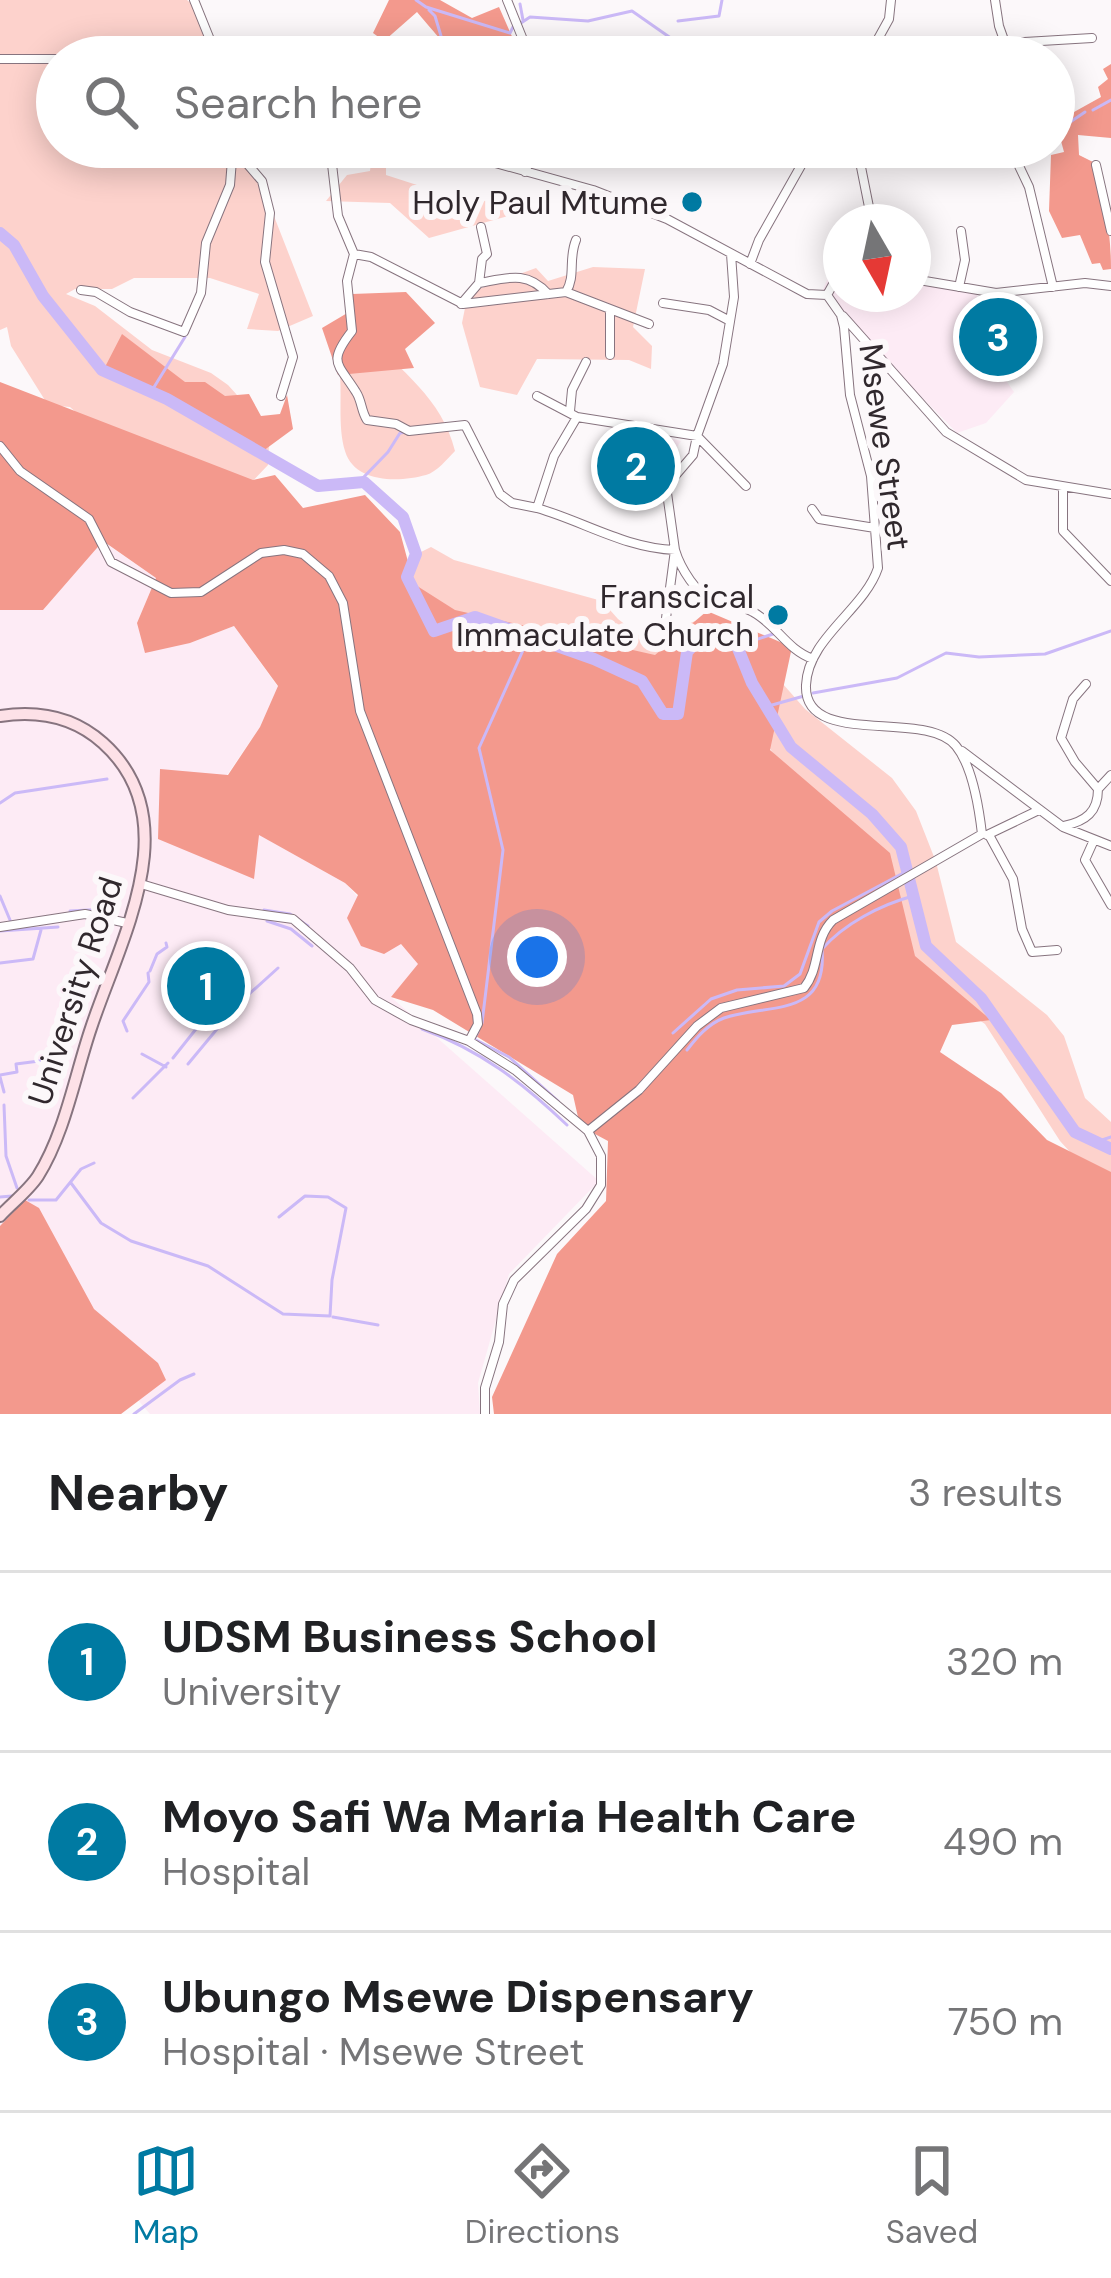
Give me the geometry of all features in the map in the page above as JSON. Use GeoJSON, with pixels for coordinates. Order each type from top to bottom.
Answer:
{"type":"FeatureCollection","features":[{"type":"Feature","properties":{"kind":"street"},"geometry":{"type":"LineString","coordinates":[[194,0],[209,36]]}},
{"type":"Feature","properties":{"kind":"street"},"geometry":{"type":"LineString","coordinates":[[507,0],[522,36]]}},
{"type":"Feature","properties":{"kind":"street"},"geometry":{"type":"LineString","coordinates":[[880,36],[889,19],[891,0]]}},
{"type":"Feature","properties":{"kind":"street"},"geometry":{"type":"LineString","coordinates":[[995,0],[1004,36]]}},
{"type":"Feature","properties":{"kind":"street"},"geometry":{"type":"LineString","coordinates":[[1075,39],[1092,38]]}},
{"type":"Feature","properties":{"kind":"street"},"geometry":{"type":"LineString","coordinates":[[0,59],[36,58]]}},
{"type":"Feature","properties":{"kind":"street"},"geometry":{"type":"LineString","coordinates":[[1096,165],[1111,231]]}},
{"type":"Feature","properties":{"kind":"street"},"geometry":{"type":"LineString","coordinates":[[81,290],[96,292],[130,312],[184,332],[201,292],[206,243],[234,168]]}},
{"type":"Feature","properties":{"kind":"street"},"geometry":{"type":"LineString","coordinates":[[253,168],[262,181],[270,213],[265,262],[293,357],[281,396]]}},
{"type":"Feature","properties":{"kind":"street"},"geometry":{"type":"LineString","coordinates":[[332,168],[338,216],[354,254],[346,281],[352,331],[339,345],[336,361],[345,381],[358,394],[363,415],[409,431],[465,425],[500,494],[512,503],[574,520],[616,541],[675,550]]}},
{"type":"Feature","properties":{"kind":"street"},"geometry":{"type":"LineString","coordinates":[[512,168],[592,190],[667,218],[807,294],[823,296]]}},
{"type":"Feature","properties":{"kind":"street"},"geometry":{"type":"LineString","coordinates":[[525,172],[527,168]]}},
{"type":"Feature","properties":{"kind":"street"},"geometry":{"type":"LineString","coordinates":[[750,264],[800,168]]}},
{"type":"Feature","properties":{"kind":"street"},"geometry":{"type":"LineString","coordinates":[[861,168],[868,204]]}},
{"type":"Feature","properties":{"kind":"street"},"geometry":{"type":"LineString","coordinates":[[1020,168],[1053,287]]}},
{"type":"Feature","properties":{"kind":"street"},"geometry":{"type":"LineString","coordinates":[[479,284],[482,259],[488,252],[481,226]]}},
{"type":"Feature","properties":{"kind":"street"},"geometry":{"type":"LineString","coordinates":[[958,287],[965,260],[962,231]]}},
{"type":"Feature","properties":{"kind":"street"},"geometry":{"type":"LineString","coordinates":[[566,292],[576,240]]}},
{"type":"Feature","properties":{"kind":"street"},"geometry":{"type":"LineString","coordinates":[[354,254],[371,256],[461,304],[566,292],[649,324]]}},
{"type":"Feature","properties":{"kind":"street"},"geometry":{"type":"LineString","coordinates":[[730,254],[734,296],[723,364],[690,463],[670,483],[667,493],[675,550],[679,563],[710,601],[752,611],[786,645],[813,659]]}},
{"type":"Feature","properties":{"kind":"street"},"geometry":{"type":"LineString","coordinates":[[461,304],[479,284],[512,275],[537,282],[548,295]]}},
{"type":"Feature","properties":{"kind":"street"},"geometry":{"type":"LineString","coordinates":[[931,282],[1011,294],[1084,283],[1111,286]]}},
{"type":"Feature","properties":{"kind":"street"},"geometry":{"type":"LineString","coordinates":[[663,303],[709,310],[730,321]]}},
{"type":"Feature","properties":{"kind":"street"},"geometry":{"type":"LineString","coordinates":[[610,308],[610,355]]}},
{"type":"Feature","properties":{"kind":"street","name":"Msewe Street"},"geometry":{"type":"LineString","coordinates":[[839,312],[850,395],[871,476],[876,575],[813,659],[806,689],[811,703],[830,720],[924,729],[957,746]]}},
{"type":"Feature","properties":{"kind":"street"},"geometry":{"type":"LineString","coordinates":[[841,315],[946,431],[1026,480],[1111,494]]}},
{"type":"Feature","properties":{"kind":"street"},"geometry":{"type":"LineString","coordinates":[[537,508],[574,414],[576,378],[586,362]]}},
{"type":"Feature","properties":{"kind":"street"},"geometry":{"type":"LineString","coordinates":[[537,396],[574,414],[697,436],[746,486]]}},
{"type":"Feature","properties":{"kind":"street"},"geometry":{"type":"LineString","coordinates":[[0,446],[20,471],[89,519],[111,562],[171,593],[201,592],[261,553],[293,551],[316,562],[329,576],[343,603],[351,675],[372,749],[477,1014],[478,1024],[469,1041]]}},
{"type":"Feature","properties":{"kind":"street"},"geometry":{"type":"LineString","coordinates":[[1063,488],[1063,531],[1111,581]]}},
{"type":"Feature","properties":{"kind":"street"},"geometry":{"type":"LineString","coordinates":[[812,509],[819,519],[875,528]]}},
{"type":"Feature","properties":{"kind":"street"},"geometry":{"type":"LineString","coordinates":[[663,641],[675,550]]}},
{"type":"Feature","properties":{"kind":"street"},"geometry":{"type":"LineString","coordinates":[[1086,684],[1072,699],[1061,738],[1098,789]]}},
{"type":"Feature","properties":{"kind":"street","name":"University Road"},"geometry":{"type":"LineString","coordinates":[[0,716],[57,717],[81,726],[116,756],[135,786],[146,821],[142,884],[47,1155],[37,1178],[0,1216]]}},
{"type":"Feature","properties":{"kind":"street"},"geometry":{"type":"LineString","coordinates":[[957,746],[1063,826],[1111,846]]}},
{"type":"Feature","properties":{"kind":"street"},"geometry":{"type":"LineString","coordinates":[[957,746],[986,835],[1013,879],[1022,929],[1032,952],[1057,950]]}},
{"type":"Feature","properties":{"kind":"street"},"geometry":{"type":"LineString","coordinates":[[1063,826],[1094,812],[1098,789],[1111,775]]}},
{"type":"Feature","properties":{"kind":"street"},"geometry":{"type":"LineString","coordinates":[[588,1131],[639,1090],[697,1026],[721,1008],[804,988],[811,980],[826,927],[890,887],[1040,810]]}},
{"type":"Feature","properties":{"kind":"street"},"geometry":{"type":"LineString","coordinates":[[1094,840],[1085,860],[1111,905]]}},
{"type":"Feature","properties":{"kind":"street"},"geometry":{"type":"LineString","coordinates":[[142,884],[228,910],[292,919],[350,968],[375,1000],[411,1021],[469,1041],[515,1070],[588,1131],[601,1156],[602,1185],[586,1209],[514,1280],[503,1304],[499,1342],[485,1388],[485,1414]]}},
{"type":"Feature","properties":{"kind":"street"},"geometry":{"type":"LineString","coordinates":[[0,927],[85,914],[127,923]]}},
{"type":"Feature","properties":{"kind":"shaded area"},"geometry":{"type":"Polygon","coordinates":[[[0,0],[187,0],[205,15],[210,36],[36,36],[36,168],[255,168],[313,316],[278,331],[247,329],[259,294],[210,278],[134,278],[112,289],[75,289],[66,294],[95,306],[152,350],[211,373],[228,385],[269,444],[268,465],[247,487],[80,416],[70,407],[48,405],[11,346],[7,327],[0,330],[0,0]]]}},
{"type":"Feature","properties":{"kind":"shaded area"},"geometry":{"type":"Polygon","coordinates":[[[389,0],[440,0],[472,18],[499,7],[512,36],[437,36],[417,12],[390,36],[373,33],[389,0]]]}},
{"type":"Feature","properties":{"kind":"shaded area"},"geometry":{"type":"Polygon","coordinates":[[[1111,64],[1111,138],[1078,135],[1079,155],[1093,162],[1106,215],[1111,269],[1103,270],[1100,263],[1092,264],[1080,235],[1062,238],[1049,211],[1051,168],[1075,168],[1075,111],[1101,97],[1098,87],[1108,79],[1103,69],[1111,64]]]}},
{"type":"Feature","properties":{"kind":"shaded area"},"geometry":{"type":"Polygon","coordinates":[[[386,168],[386,175],[417,185],[415,198],[436,202],[522,200],[515,214],[429,238],[390,203],[326,201],[347,175],[386,168]]]}},
{"type":"Feature","properties":{"kind":"shaded area"},"geometry":{"type":"Polygon","coordinates":[[[593,267],[645,269],[633,327],[652,346],[651,369],[629,360],[537,359],[517,395],[480,387],[462,323],[468,293],[536,268],[548,281],[593,267]]]}},
{"type":"Feature","properties":{"kind":"shaded area"},"geometry":{"type":"Polygon","coordinates":[[[931,284],[978,293],[970,329],[1014,392],[986,423],[957,433],[839,312],[931,312],[931,284]]]}},
{"type":"Feature","properties":{"kind":"shaded area"},"geometry":{"type":"Polygon","coordinates":[[[406,292],[435,323],[405,349],[414,368],[338,375],[322,328],[349,312],[352,294],[406,292]]]}},
{"type":"Feature","properties":{"kind":"shaded area"},"geometry":{"type":"Polygon","coordinates":[[[365,333],[419,386],[449,432],[455,451],[430,473],[380,478],[350,462],[341,431],[339,366],[365,333]]]}},
{"type":"Feature","properties":{"kind":"shaded area"},"geometry":{"type":"Polygon","coordinates":[[[122,334],[185,382],[205,382],[225,396],[249,394],[261,416],[280,414],[287,395],[293,429],[263,451],[105,367],[122,334]]]}},
{"type":"Feature","properties":{"kind":"shaded area"},"geometry":{"type":"Polygon","coordinates":[[[0,382],[253,480],[275,475],[303,508],[365,495],[400,532],[414,584],[455,610],[655,655],[707,611],[792,647],[770,750],[890,853],[915,956],[991,1020],[952,1025],[940,1052],[1001,1093],[1047,1140],[1111,1172],[1111,1414],[494,1414],[492,1397],[557,1254],[606,1201],[608,1141],[580,1126],[573,1095],[433,1010],[391,997],[418,964],[401,944],[384,954],[361,946],[347,918],[358,895],[345,883],[259,835],[254,879],[158,839],[160,769],[228,775],[260,727],[278,686],[234,626],[145,653],[137,623],[156,578],[103,541],[43,610],[0,610],[0,382]]]}},
{"type":"Feature","properties":{"kind":"shaded area"},"geometry":{"type":"Polygon","coordinates":[[[641,429],[681,441],[652,486],[606,475],[609,447],[635,450],[641,429]]]}},
{"type":"Feature","properties":{"kind":"shaded area"},"geometry":{"type":"Polygon","coordinates":[[[102,541],[156,578],[137,623],[190,643],[234,626],[278,687],[260,727],[227,775],[224,863],[253,878],[258,834],[345,883],[419,964],[391,997],[599,1181],[509,1274],[478,1383],[480,1414],[150,1414],[137,1399],[121,1414],[0,1414],[0,610],[43,610],[102,541]]]}},
{"type":"Feature","properties":{"kind":"shaded area"},"geometry":{"type":"Polygon","coordinates":[[[431,547],[454,560],[602,601],[653,646],[699,620],[775,675],[805,709],[892,778],[916,811],[936,862],[956,942],[1047,1015],[1064,1036],[1085,1098],[1111,1122],[1111,1174],[1082,1165],[1060,1141],[985,1024],[937,991],[742,708],[692,666],[427,639],[406,571],[413,556],[431,547]]]}},
{"type":"Feature","properties":{"kind":"shaded area"},"geometry":{"type":"Polygon","coordinates":[[[25,1200],[39,1208],[94,1309],[158,1363],[166,1380],[121,1414],[0,1414],[0,1226],[25,1200]]]}},
{"type":"Feature","properties":{"kind":"waterway"},"geometry":{"type":"LineString","coordinates":[[416,0],[510,33],[513,27]]}},
{"type":"Feature","properties":{"kind":"waterway"},"geometry":{"type":"LineString","coordinates":[[678,21],[719,16],[722,0]]}},
{"type":"Feature","properties":{"kind":"waterway"},"geometry":{"type":"LineString","coordinates":[[520,4],[523,20]]}},
{"type":"Feature","properties":{"kind":"waterway"},"geometry":{"type":"LineString","coordinates":[[429,10],[441,36]]}},
{"type":"Feature","properties":{"kind":"waterway"},"geometry":{"type":"LineString","coordinates":[[521,23],[530,17],[588,21],[632,11],[668,36]]}},
{"type":"Feature","properties":{"kind":"waterway"},"geometry":{"type":"LineString","coordinates":[[1093,110],[1111,100]]}},
{"type":"Feature","properties":{"kind":"waterway"},"geometry":{"type":"LineString","coordinates":[[1075,119],[1085,112]]}},
{"type":"Feature","properties":{"kind":"waterway"},"geometry":{"type":"LineString","coordinates":[[0,233],[14,245],[43,296],[102,370],[167,399],[318,486],[364,482],[403,517],[416,554],[407,577],[434,631],[475,617],[594,659],[642,681],[663,714],[678,714],[687,652],[702,636],[737,646],[752,683],[791,747],[872,814],[901,847],[926,946],[981,998],[1075,1132],[1111,1149]]}},
{"type":"Feature","properties":{"kind":"waterway"},"geometry":{"type":"LineString","coordinates":[[151,392],[185,337]]}},
{"type":"Feature","properties":{"kind":"waterway"},"geometry":{"type":"LineString","coordinates":[[359,482],[400,433],[407,432]]}},
{"type":"Feature","properties":{"kind":"waterway"},"geometry":{"type":"LineString","coordinates":[[813,693],[897,678],[946,653],[979,657],[1045,654],[1111,631]]}},
{"type":"Feature","properties":{"kind":"waterway"},"geometry":{"type":"LineString","coordinates":[[737,646],[773,634]]}},
{"type":"Feature","properties":{"kind":"waterway"},"geometry":{"type":"LineString","coordinates":[[482,1023],[503,850],[479,748],[529,637]]}},
{"type":"Feature","properties":{"kind":"waterway"},"geometry":{"type":"LineString","coordinates":[[765,707],[804,696]]}},
{"type":"Feature","properties":{"kind":"waterway"},"geometry":{"type":"LineString","coordinates":[[0,803],[15,793],[107,779]]}},
{"type":"Feature","properties":{"kind":"waterway"},"geometry":{"type":"LineString","coordinates":[[673,1033],[711,999],[737,990],[784,986],[800,974],[819,922],[907,871]]}},
{"type":"Feature","properties":{"kind":"waterway"},"geometry":{"type":"LineString","coordinates":[[0,896],[10,920]]}},
{"type":"Feature","properties":{"kind":"waterway"},"geometry":{"type":"LineString","coordinates":[[687,1050],[708,1027],[724,1018],[805,998],[815,987],[822,949],[831,940],[863,916],[913,896]]}},
{"type":"Feature","properties":{"kind":"waterway"},"geometry":{"type":"LineString","coordinates":[[70,911],[107,909]]}},
{"type":"Feature","properties":{"kind":"waterway"},"geometry":{"type":"LineString","coordinates":[[264,910],[290,914],[308,926]]}},
{"type":"Feature","properties":{"kind":"waterway"},"geometry":{"type":"LineString","coordinates":[[267,921],[291,929],[312,946]]}},
{"type":"Feature","properties":{"kind":"waterway"},"geometry":{"type":"LineString","coordinates":[[0,931],[58,927]]}},
{"type":"Feature","properties":{"kind":"waterway"},"geometry":{"type":"LineString","coordinates":[[0,963],[33,959],[41,930]]}},
{"type":"Feature","properties":{"kind":"waterway"},"geometry":{"type":"LineString","coordinates":[[150,971],[166,943]]}},
{"type":"Feature","properties":{"kind":"waterway"},"geometry":{"type":"LineString","coordinates":[[188,1064],[237,1005],[278,968]]}},
{"type":"Feature","properties":{"kind":"waterway"},"geometry":{"type":"LineString","coordinates":[[127,1031],[123,1021],[149,982],[148,973]]}},
{"type":"Feature","properties":{"kind":"waterway"},"geometry":{"type":"LineString","coordinates":[[173,1058],[227,990]]}},
{"type":"Feature","properties":{"kind":"waterway"},"geometry":{"type":"LineString","coordinates":[[422,1029],[499,1069],[567,1125]]}},
{"type":"Feature","properties":{"kind":"waterway"},"geometry":{"type":"LineString","coordinates":[[478,1032],[474,1039],[509,1057],[558,1101]]}},
{"type":"Feature","properties":{"kind":"waterway"},"geometry":{"type":"LineString","coordinates":[[142,1054],[166,1067]]}},
{"type":"Feature","properties":{"kind":"waterway"},"geometry":{"type":"LineString","coordinates":[[0,1075],[17,1072],[16,1064],[47,1060]]}},
{"type":"Feature","properties":{"kind":"waterway"},"geometry":{"type":"LineString","coordinates":[[133,1098],[168,1063]]}},
{"type":"Feature","properties":{"kind":"waterway"},"geometry":{"type":"LineString","coordinates":[[0,1077],[4,1092]]}},
{"type":"Feature","properties":{"kind":"waterway"},"geometry":{"type":"LineString","coordinates":[[4,1105],[6,1156],[17,1188]]}},
{"type":"Feature","properties":{"kind":"waterway"},"geometry":{"type":"LineString","coordinates":[[1096,1142],[1111,1137]]}},
{"type":"Feature","properties":{"kind":"waterway"},"geometry":{"type":"LineString","coordinates":[[29,1200],[56,1200],[81,1169],[94,1163]]}},
{"type":"Feature","properties":{"kind":"waterway"},"geometry":{"type":"LineString","coordinates":[[71,1183],[101,1223],[131,1241],[208,1266],[283,1314],[330,1316],[346,1208],[328,1197],[305,1196],[279,1217]]}},
{"type":"Feature","properties":{"kind":"waterway"},"geometry":{"type":"LineString","coordinates":[[0,1197],[12,1196]]}},
{"type":"Feature","properties":{"kind":"waterway"},"geometry":{"type":"LineString","coordinates":[[333,1317],[378,1325]]}},
{"type":"Feature","properties":{"kind":"waterway"},"geometry":{"type":"LineString","coordinates":[[134,1414],[194,1374]]}},
{"type":"Feature","properties":{"kind":"place","name":"Holy Paul Mtume"},"geometry":{"type":"Point","coordinates":[692,202]}},
{"type":"Feature","properties":{"kind":"place","name":"Ubungo Msewe Dispensary"},"geometry":{"type":"Point","coordinates":[998,337]}},
{"type":"Feature","properties":{"kind":"place","name":"Moyo Safi Wa Maria Health Care"},"geometry":{"type":"Point","coordinates":[636,466]}},
{"type":"Feature","properties":{"kind":"place","name":"Franscical Immaculate Church"},"geometry":{"type":"Point","coordinates":[778,615]}},
{"type":"Feature","properties":{"kind":"place","name":"UDSM Business School"},"geometry":{"type":"Point","coordinates":[206,986]}}]}
